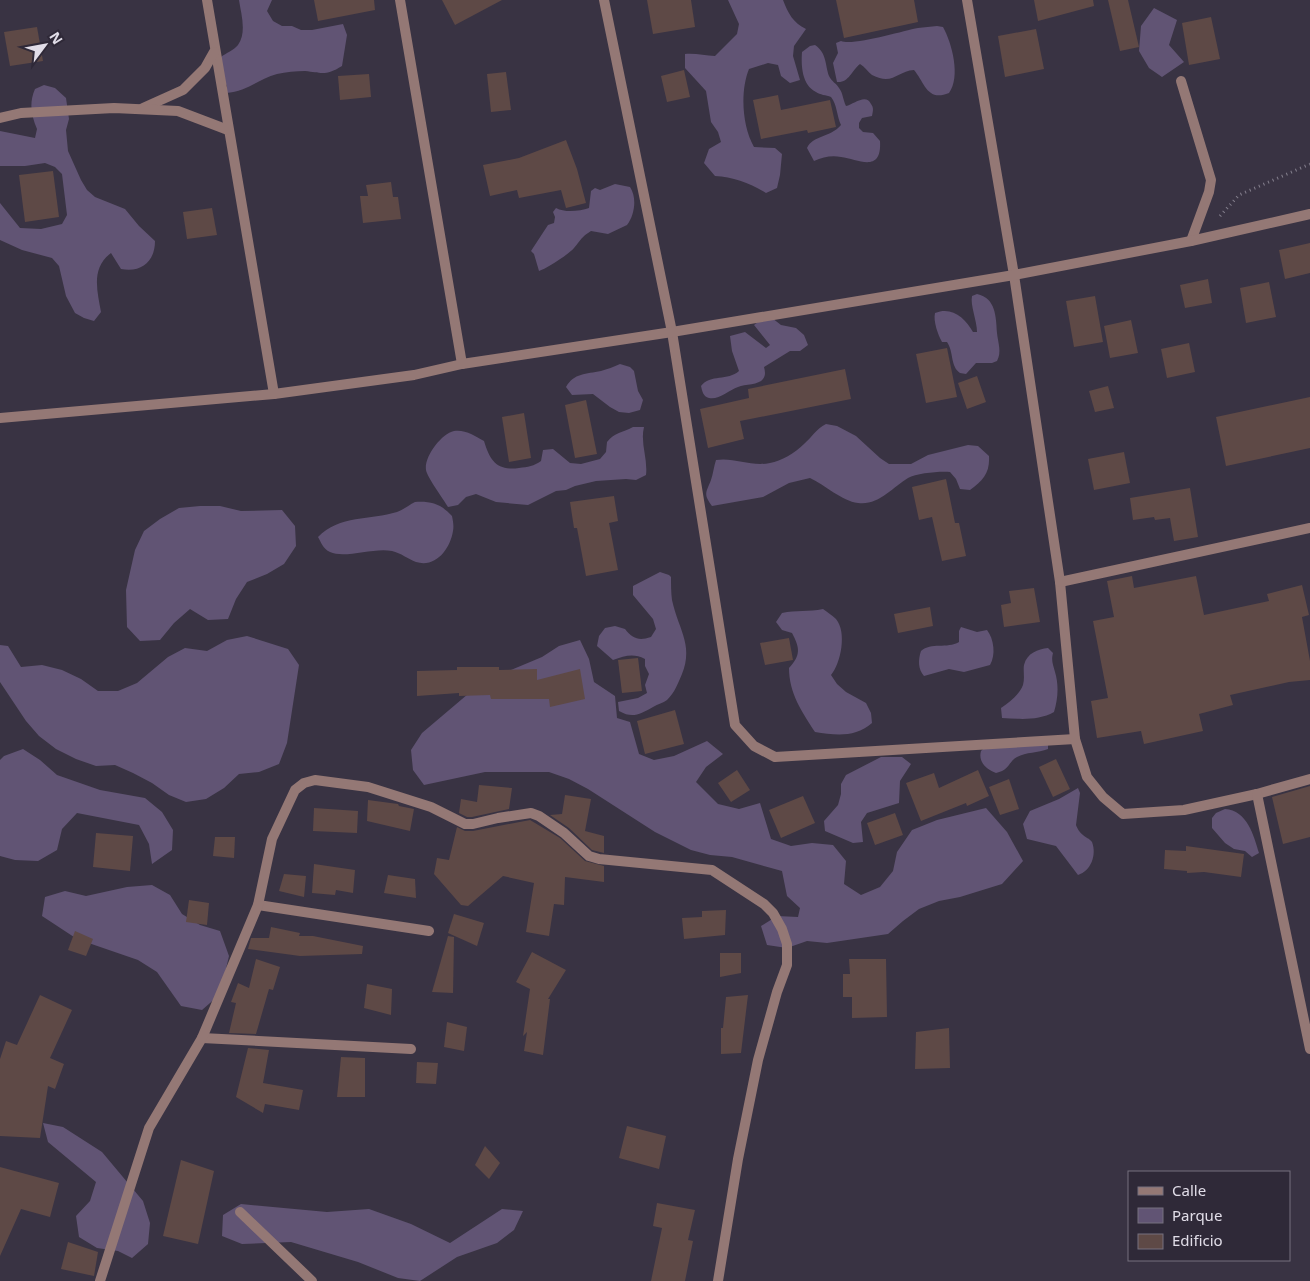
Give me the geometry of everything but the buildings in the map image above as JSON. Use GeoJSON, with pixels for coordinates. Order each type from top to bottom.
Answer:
{"type":"FeatureCollection","features":[{"type":"Feature","properties":{"kind":"street"},"geometry":{"type":"LineString","coordinates":[[207,0],[214,52],[274,394]]}},
{"type":"Feature","properties":{"kind":"street"},"geometry":{"type":"LineString","coordinates":[[400,0],[462,364]]}},
{"type":"Feature","properties":{"kind":"street"},"geometry":{"type":"LineString","coordinates":[[604,0],[672,332],[735,725],[754,746],[774,757],[1075,739]]}},
{"type":"Feature","properties":{"kind":"street"},"geometry":{"type":"LineString","coordinates":[[967,0],[1014,275],[1060,582],[1075,739],[1087,776],[1103,797],[1122,814],[1184,810],[1257,794],[1310,779]]}},
{"type":"Feature","properties":{"kind":"street"},"geometry":{"type":"LineString","coordinates":[[140,109],[183,90],[205,68],[214,52]]}},
{"type":"Feature","properties":{"kind":"street"},"geometry":{"type":"LineString","coordinates":[[1181,81],[1211,180],[1194,241]]}},
{"type":"Feature","properties":{"kind":"street"},"geometry":{"type":"LineString","coordinates":[[0,118],[21,113],[114,108],[178,111],[228,130]]}},
{"type":"Feature","properties":{"kind":"street"},"geometry":{"type":"LineString","coordinates":[[0,418],[274,394],[414,375],[462,364],[672,332],[1014,275],[1194,241],[1310,214]]}},
{"type":"Feature","properties":{"kind":"street"},"geometry":{"type":"LineString","coordinates":[[1060,582],[1310,528]]}},
{"type":"Feature","properties":{"kind":"street"},"geometry":{"type":"LineString","coordinates":[[100,1281],[149,1128],[202,1038],[258,905],[272,839],[295,790],[304,783],[315,780],[368,787],[431,807],[464,824],[531,813],[539,816],[564,833],[589,856],[598,859],[712,870],[764,904],[773,914],[782,929],[787,944],[787,965],[777,992],[758,1060],[738,1159],[718,1281]]}},
{"type":"Feature","properties":{"kind":"street"},"geometry":{"type":"LineString","coordinates":[[1257,794],[1310,1049]]}},
{"type":"Feature","properties":{"kind":"street"},"geometry":{"type":"LineString","coordinates":[[258,905],[429,931]]}},
{"type":"Feature","properties":{"kind":"street"},"geometry":{"type":"LineString","coordinates":[[202,1038],[411,1049]]}},
{"type":"Feature","properties":{"kind":"street"},"geometry":{"type":"LineString","coordinates":[[240,1212],[312,1281]]}},
{"type":"Feature","properties":{"kind":"path"},"geometry":{"type":"LineString","coordinates":[[1194,241],[1239,195],[1310,164]]}},
{"type":"Feature","properties":{"kind":"green space"},"geometry":{"type":"Polygon","coordinates":[[[239,0],[272,0],[267,11],[273,21],[282,26],[312,30],[343,24],[347,35],[342,66],[324,73],[302,71],[277,74],[246,88],[226,93],[227,86],[222,77],[221,57],[236,47],[241,40],[243,23],[239,0]]]}},
{"type":"Feature","properties":{"kind":"green space"},"geometry":{"type":"Polygon","coordinates":[[[728,0],[783,0],[791,17],[806,29],[794,46],[793,56],[800,80],[790,83],[781,76],[778,65],[768,63],[749,69],[746,78],[743,98],[745,119],[750,139],[754,147],[775,148],[782,154],[777,188],[766,193],[741,181],[715,176],[704,163],[709,149],[721,142],[718,132],[711,122],[706,91],[685,68],[685,54],[715,56],[737,34],[739,24],[728,0]]]}},
{"type":"Feature","properties":{"kind":"green space"},"geometry":{"type":"Polygon","coordinates":[[[1154,8],[1177,20],[1169,45],[1184,62],[1162,77],[1149,68],[1139,51],[1141,26],[1154,8]]]}},
{"type":"Feature","properties":{"kind":"green space"},"geometry":{"type":"Polygon","coordinates":[[[943,27],[954,60],[953,86],[949,93],[936,95],[931,93],[914,70],[885,79],[872,75],[860,64],[847,79],[837,82],[833,63],[838,53],[836,43],[866,40],[918,28],[943,27]]]}},
{"type":"Feature","properties":{"kind":"green space"},"geometry":{"type":"Polygon","coordinates":[[[815,45],[824,55],[829,76],[840,90],[846,106],[863,99],[869,101],[872,105],[872,116],[862,118],[859,128],[863,132],[873,133],[880,141],[880,151],[877,158],[873,161],[861,162],[834,156],[814,161],[807,148],[813,141],[832,132],[841,125],[835,103],[831,97],[819,94],[811,89],[803,75],[802,52],[815,45]]]}},
{"type":"Feature","properties":{"kind":"green space"},"geometry":{"type":"Polygon","coordinates":[[[44,85],[55,88],[66,98],[69,119],[66,130],[68,151],[87,190],[95,197],[125,209],[155,241],[150,260],[141,267],[128,270],[121,269],[111,253],[100,265],[97,288],[101,312],[94,321],[75,313],[66,296],[59,266],[52,258],[22,250],[0,240],[0,203],[20,228],[41,229],[62,224],[67,215],[62,174],[55,167],[45,163],[25,166],[0,166],[0,131],[35,138],[37,129],[33,119],[31,104],[35,89],[44,85]]]}},
{"type":"Feature","properties":{"kind":"green space"},"geometry":{"type":"Polygon","coordinates":[[[615,184],[630,187],[634,196],[633,211],[627,225],[608,234],[591,231],[567,254],[539,271],[534,254],[531,251],[548,225],[554,223],[555,217],[553,212],[556,208],[572,211],[589,208],[591,191],[595,188],[600,190],[615,184]]]}},
{"type":"Feature","properties":{"kind":"green space"},"geometry":{"type":"Polygon","coordinates":[[[977,294],[988,300],[994,309],[999,354],[997,361],[992,363],[976,363],[966,374],[960,373],[953,363],[951,350],[947,342],[942,342],[939,336],[935,324],[935,313],[941,311],[952,312],[962,318],[973,332],[977,332],[972,296],[977,294]]]}},
{"type":"Feature","properties":{"kind":"green space"},"geometry":{"type":"Polygon","coordinates":[[[772,318],[781,325],[796,328],[804,335],[808,345],[800,351],[790,351],[764,367],[765,376],[761,381],[738,387],[716,398],[705,396],[701,386],[705,382],[730,376],[739,371],[732,351],[730,336],[745,332],[766,348],[770,345],[754,325],[772,318]]]}},
{"type":"Feature","properties":{"kind":"green space"},"geometry":{"type":"Polygon","coordinates":[[[620,364],[630,367],[634,371],[638,391],[643,400],[640,410],[629,413],[619,412],[593,394],[572,395],[566,387],[569,382],[577,377],[620,364]]]}},
{"type":"Feature","properties":{"kind":"green space"},"geometry":{"type":"Polygon","coordinates":[[[826,424],[837,426],[856,436],[889,464],[911,464],[928,455],[968,445],[978,446],[989,456],[987,472],[982,480],[970,490],[960,489],[956,479],[950,472],[917,475],[908,478],[879,499],[865,503],[852,502],[810,478],[789,483],[763,497],[712,506],[707,499],[706,493],[716,460],[723,459],[756,464],[774,462],[796,450],[826,424]]]}},
{"type":"Feature","properties":{"kind":"green space"},"geometry":{"type":"Polygon","coordinates":[[[633,427],[644,427],[646,475],[636,480],[596,481],[575,486],[566,490],[556,491],[528,505],[496,502],[476,494],[466,497],[458,505],[448,507],[426,470],[428,459],[434,447],[449,433],[454,431],[466,432],[484,441],[492,459],[500,466],[511,469],[528,467],[538,463],[541,461],[543,450],[553,449],[570,463],[581,464],[600,459],[606,452],[607,442],[610,439],[616,434],[633,427]]]}},
{"type":"Feature","properties":{"kind":"green space"},"geometry":{"type":"Polygon","coordinates":[[[415,502],[435,504],[452,516],[453,529],[449,544],[436,560],[423,563],[416,562],[395,552],[385,550],[336,554],[326,549],[318,537],[336,525],[356,519],[397,512],[415,502]]]}},
{"type":"Feature","properties":{"kind":"green space"},"geometry":{"type":"Polygon","coordinates":[[[220,506],[241,511],[282,510],[295,526],[296,546],[284,564],[267,574],[247,582],[236,599],[228,619],[208,620],[190,609],[174,623],[160,640],[140,641],[127,627],[126,590],[135,550],[144,531],[160,519],[179,508],[220,506]]]}},
{"type":"Feature","properties":{"kind":"green space"},"geometry":{"type":"Polygon","coordinates":[[[660,572],[671,577],[672,600],[686,649],[684,669],[675,689],[667,700],[640,713],[628,715],[619,711],[618,702],[638,698],[647,693],[645,685],[649,674],[645,666],[645,659],[625,656],[613,660],[597,646],[599,636],[605,628],[615,626],[625,629],[636,638],[651,637],[656,629],[653,619],[633,595],[633,586],[660,572]]]}},
{"type":"Feature","properties":{"kind":"green space"},"geometry":{"type":"Polygon","coordinates":[[[823,609],[836,619],[842,639],[838,663],[831,675],[846,692],[866,703],[871,713],[872,723],[852,733],[815,732],[801,710],[791,686],[789,668],[796,659],[797,643],[792,633],[782,630],[776,622],[782,613],[823,609]]]}},
{"type":"Feature","properties":{"kind":"green space"},"geometry":{"type":"Polygon","coordinates":[[[961,627],[977,632],[987,630],[993,647],[993,657],[990,665],[964,672],[949,669],[924,676],[919,664],[921,651],[929,647],[959,642],[961,627]]]}},
{"type":"Feature","properties":{"kind":"green space"},"geometry":{"type":"Polygon","coordinates":[[[247,636],[288,649],[299,665],[287,743],[279,764],[259,772],[239,774],[224,788],[206,799],[186,802],[169,795],[152,783],[115,765],[96,766],[56,749],[39,736],[26,721],[0,682],[0,645],[8,646],[21,667],[42,665],[62,670],[81,679],[98,691],[118,691],[137,683],[168,657],[185,648],[207,651],[227,640],[247,636]]]}},
{"type":"Feature","properties":{"kind":"green space"},"geometry":{"type":"Polygon","coordinates":[[[580,640],[589,659],[594,682],[615,696],[617,718],[630,722],[639,754],[654,760],[674,756],[707,741],[723,754],[706,767],[696,782],[718,804],[739,809],[760,803],[771,839],[791,846],[812,843],[833,845],[846,861],[844,884],[861,895],[880,887],[893,871],[897,852],[912,830],[937,820],[986,808],[1007,832],[1023,861],[1002,884],[960,897],[939,901],[919,909],[888,934],[827,943],[807,941],[787,948],[767,945],[761,926],[777,916],[798,917],[800,908],[787,896],[782,871],[732,857],[710,855],[691,850],[655,832],[588,789],[569,779],[549,772],[485,772],[424,785],[413,770],[411,750],[422,733],[468,694],[504,673],[542,657],[559,646],[580,640]]]}},
{"type":"Feature","properties":{"kind":"green space"},"geometry":{"type":"Polygon","coordinates":[[[1048,648],[1053,653],[1052,662],[1057,682],[1054,712],[1035,718],[1002,718],[1001,708],[1014,698],[1023,685],[1025,661],[1030,655],[1040,649],[1048,648]]]}},
{"type":"Feature","properties":{"kind":"green space"},"geometry":{"type":"Polygon","coordinates":[[[1048,744],[1048,749],[1017,757],[1004,770],[996,773],[986,767],[980,755],[985,747],[1048,744]]]}},
{"type":"Feature","properties":{"kind":"green space"},"geometry":{"type":"Polygon","coordinates":[[[23,749],[40,760],[57,775],[100,790],[145,798],[162,812],[173,830],[172,850],[152,864],[149,844],[139,825],[77,813],[62,829],[57,850],[38,861],[15,860],[0,856],[0,760],[4,756],[23,749]]]}},
{"type":"Feature","properties":{"kind":"green space"},"geometry":{"type":"Polygon","coordinates":[[[881,757],[902,757],[911,764],[900,781],[899,803],[867,813],[861,822],[863,842],[853,843],[825,831],[824,821],[838,805],[841,784],[846,775],[881,757]]]}},
{"type":"Feature","properties":{"kind":"green space"},"geometry":{"type":"Polygon","coordinates":[[[1078,788],[1080,793],[1076,825],[1081,833],[1092,842],[1094,852],[1092,862],[1083,873],[1078,875],[1056,846],[1027,839],[1023,824],[1030,811],[1059,799],[1078,788]]]}},
{"type":"Feature","properties":{"kind":"green space"},"geometry":{"type":"Polygon","coordinates":[[[1225,809],[1233,810],[1244,819],[1252,832],[1259,853],[1252,857],[1245,851],[1234,849],[1225,843],[1212,828],[1212,818],[1216,813],[1225,809]]]}},
{"type":"Feature","properties":{"kind":"green space"},"geometry":{"type":"Polygon","coordinates":[[[152,885],[170,895],[182,914],[200,925],[220,931],[229,956],[218,996],[202,1010],[181,1006],[157,972],[138,960],[77,939],[42,916],[45,897],[65,891],[86,896],[127,887],[152,885]]]}},
{"type":"Feature","properties":{"kind":"green space"},"geometry":{"type":"Polygon","coordinates":[[[43,1123],[63,1127],[102,1152],[143,1201],[150,1223],[148,1244],[132,1258],[118,1251],[97,1248],[79,1237],[76,1216],[90,1201],[96,1182],[48,1142],[43,1123]]]}},
{"type":"Feature","properties":{"kind":"green space"},"geometry":{"type":"Polygon","coordinates":[[[241,1204],[327,1212],[369,1209],[411,1224],[450,1243],[502,1209],[523,1211],[514,1230],[497,1243],[457,1257],[420,1281],[398,1278],[358,1262],[291,1242],[242,1244],[222,1236],[223,1215],[241,1204]]]}}]}
